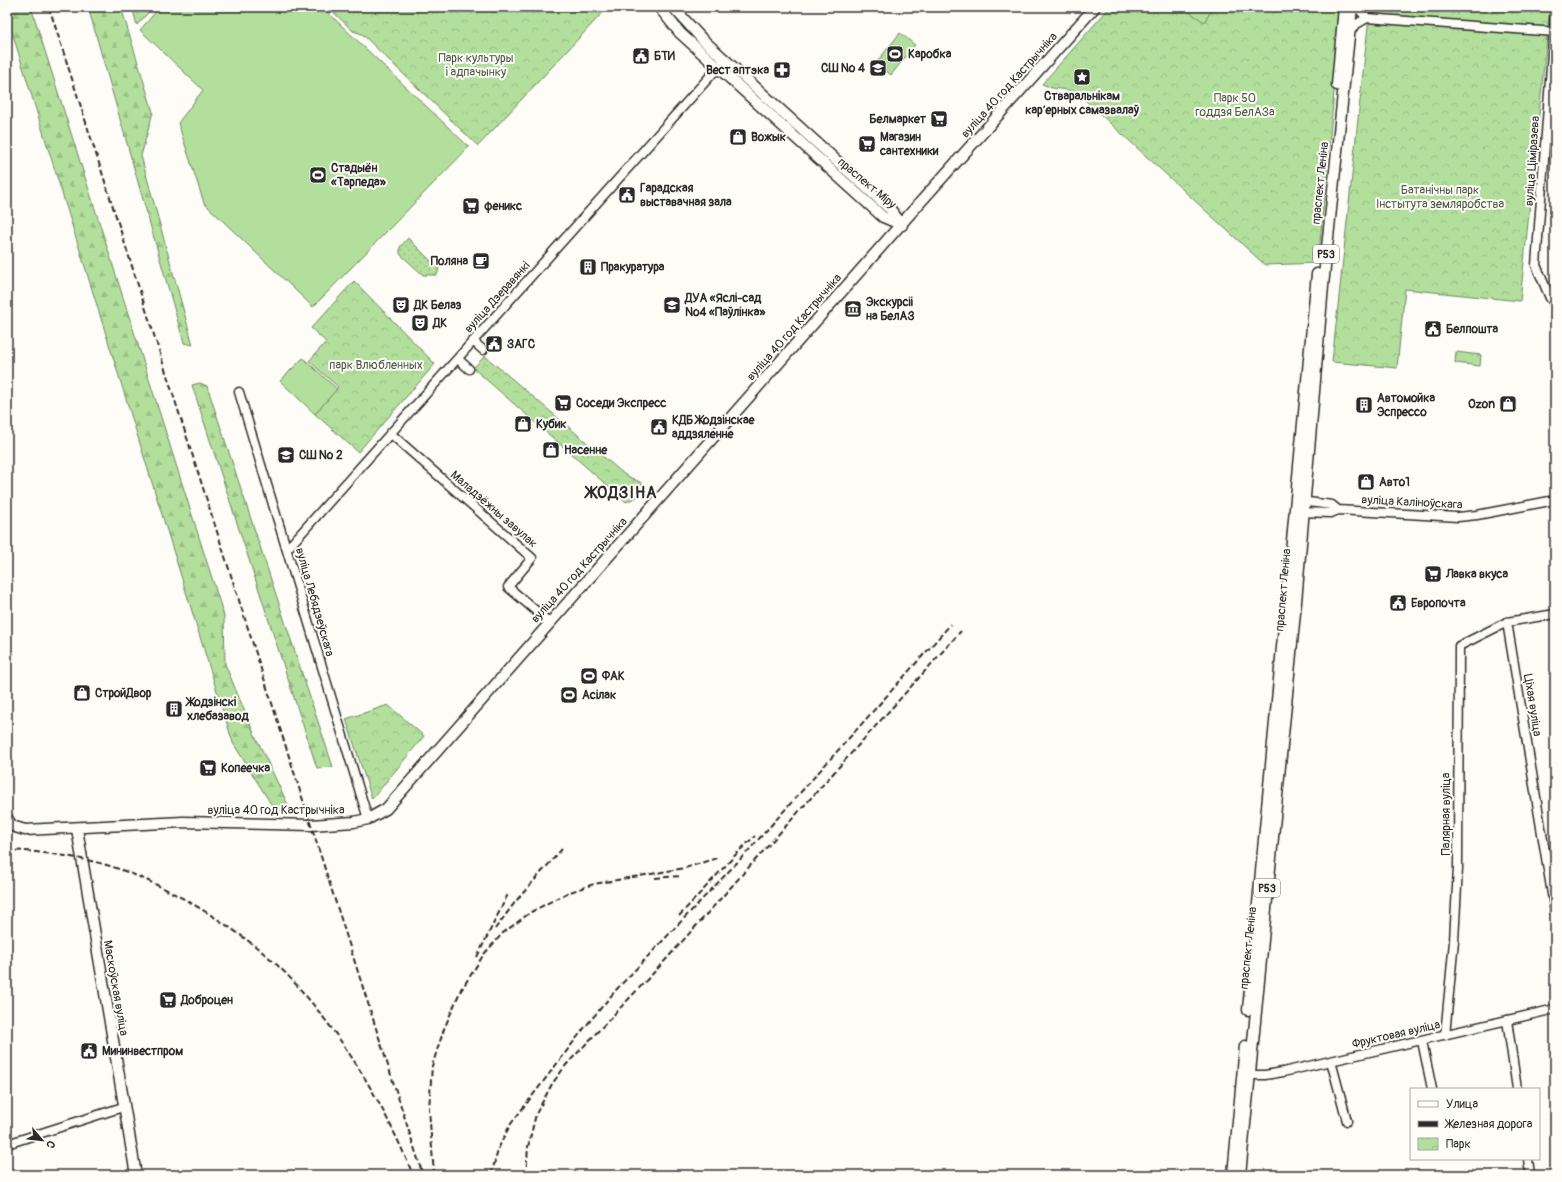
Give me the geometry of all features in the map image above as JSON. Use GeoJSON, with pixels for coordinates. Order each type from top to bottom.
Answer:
{"type":"FeatureCollection","features":[{"type":"Feature","properties":{"kind":"main road","name":"праспект Міру"},"geometry":{"type":"LineString","coordinates":[[659,7],[680,34],[721,64],[857,187],[890,209],[902,225]]}},
{"type":"Feature","properties":{"kind":"main road","name":"праспект Міру"},"geometry":{"type":"LineString","coordinates":[[673,7],[721,64]]}},
{"type":"Feature","properties":{"kind":"main road","name":"праспект Леніна"},"geometry":{"type":"LineString","coordinates":[[1300,506],[1312,322],[1344,7]]}},
{"type":"Feature","properties":{"kind":"main road","name":"праспект Леніна"},"geometry":{"type":"LineString","coordinates":[[1233,1175],[1246,1075],[1300,506],[1352,7]]}},
{"type":"Feature","properties":{"kind":"main road","name":"вуліца 40 год Кастрычніка"},"geometry":{"type":"LineString","coordinates":[[9,824],[25,830],[76,829],[183,822],[311,824],[354,822],[368,819],[386,809],[549,622],[1093,8]]}},
{"type":"Feature","properties":{"kind":"main road","name":"Маскоўская вуліца"},"geometry":{"type":"LineString","coordinates":[[76,829],[136,1175]]}},
{"type":"Feature","properties":{"kind":"main road","name":"праспект Леніна"},"geometry":{"type":"LineString","coordinates":[[1240,1175],[1246,1075]]}},
{"type":"Feature","properties":{"kind":"street"},"geometry":{"type":"LineString","coordinates":[[1357,7],[1367,18]]}},
{"type":"Feature","properties":{"kind":"street","name":"вуліца Ціміразева"},"geometry":{"type":"LineString","coordinates":[[1555,14],[1536,265],[1550,298],[1555,304]]}},
{"type":"Feature","properties":{"kind":"street"},"geometry":{"type":"LineString","coordinates":[[1349,33],[1355,25],[1367,18],[1554,32]]}},
{"type":"Feature","properties":{"kind":"street","name":"вуліца Дзеравянкі"},"geometry":{"type":"LineString","coordinates":[[287,549],[721,64]]}},
{"type":"Feature","properties":{"kind":"street"},"geometry":{"type":"LineString","coordinates":[[473,341],[483,350]]}},
{"type":"Feature","properties":{"kind":"street"},"geometry":{"type":"LineString","coordinates":[[458,359],[469,369]]}},
{"type":"Feature","properties":{"kind":"street","name":"вуліца Лебядзеўскага"},"geometry":{"type":"LineString","coordinates":[[238,392],[368,819]]}},
{"type":"Feature","properties":{"kind":"street","name":"Маладзёжны завулак"},"geometry":{"type":"LineString","coordinates":[[390,433],[532,558],[508,587],[549,622]]}},
{"type":"Feature","properties":{"kind":"street","name":"вуліца Каліноўскага"},"geometry":{"type":"LineString","coordinates":[[1300,506],[1332,505],[1338,510],[1458,517],[1477,515],[1555,500]]}},
{"type":"Feature","properties":{"kind":"street"},"geometry":{"type":"LineString","coordinates":[[1507,622],[1555,614]]}},
{"type":"Feature","properties":{"kind":"street","name":"Ціхая вуліца"},"geometry":{"type":"LineString","coordinates":[[1507,622],[1555,912]]}},
{"type":"Feature","properties":{"kind":"street","name":"Палярная вуліца"},"geometry":{"type":"LineString","coordinates":[[1445,1035],[1454,941],[1458,868],[1459,646],[1507,622]]}},
{"type":"Feature","properties":{"kind":"street","name":"Фруктовая вуліца"},"geometry":{"type":"LineString","coordinates":[[1246,1075],[1265,1075],[1332,1061],[1555,1009]]}},
{"type":"Feature","properties":{"kind":"street"},"geometry":{"type":"LineString","coordinates":[[1507,1020],[1517,1088]]}},
{"type":"Feature","properties":{"kind":"street"},"geometry":{"type":"LineString","coordinates":[[1422,1041],[1432,1088]]}},
{"type":"Feature","properties":{"kind":"street"},"geometry":{"type":"LineString","coordinates":[[1332,1061],[1347,1121]]}},
{"type":"Feature","properties":{"kind":"street"},"geometry":{"type":"LineString","coordinates":[[7,1144],[123,1107]]}},
{"type":"Feature","properties":{"kind":"street"},"geometry":{"type":"LineString","coordinates":[[1528,1160],[1530,1175]]}},
{"type":"Feature","properties":{"kind":"green space"},"geometry":{"type":"Polygon","coordinates":[[[7,7],[31,7],[224,616],[225,664],[253,731],[290,809],[276,812],[233,743],[7,16],[7,7]]]}},
{"type":"Feature","properties":{"kind":"green space"},"geometry":{"type":"Polygon","coordinates":[[[88,7],[121,7],[153,112],[141,156],[193,345],[184,343],[88,7]]]}},
{"type":"Feature","properties":{"kind":"green space"},"geometry":{"type":"Polygon","coordinates":[[[132,7],[153,7],[137,25],[132,7]]]}},
{"type":"Feature","properties":{"kind":"green space","name":"Стадыён «Тарпеда»"},"geometry":{"type":"Polygon","coordinates":[[[160,7],[322,7],[469,147],[313,307],[204,203],[178,123],[203,90],[140,30],[160,7]]]}},
{"type":"Feature","properties":{"kind":"green space","name":"Парк культуры і адпачынку"},"geometry":{"type":"Polygon","coordinates":[[[328,7],[608,7],[478,146],[362,34],[353,31],[328,7]]]}},
{"type":"Feature","properties":{"kind":"green space","name":"Парк 50 годдзя БелАЗа"},"geometry":{"type":"Polygon","coordinates":[[[1110,7],[1342,7],[1318,263],[1265,265],[1075,91],[1052,88],[1042,84],[1110,7]]]}},
{"type":"Feature","properties":{"kind":"green space"},"geometry":{"type":"Polygon","coordinates":[[[1182,7],[1214,7],[1204,22],[1182,7]]]}},
{"type":"Feature","properties":{"kind":"green space","name":"Батанічны парк Інстытута земляробства"},"geometry":{"type":"Polygon","coordinates":[[[1370,7],[1550,7],[1520,301],[1405,289],[1397,368],[1332,362],[1370,7]]]}},
{"type":"Feature","properties":{"kind":"green space","name":"Каробка"},"geometry":{"type":"Polygon","coordinates":[[[900,33],[915,45],[891,75],[876,63],[900,33]]]}},
{"type":"Feature","properties":{"kind":"green space"},"geometry":{"type":"Polygon","coordinates":[[[408,238],[439,269],[437,275],[423,275],[400,254],[400,247],[408,238]]]}},
{"type":"Feature","properties":{"kind":"green space","name":"парк Влюбленных"},"geometry":{"type":"Polygon","coordinates":[[[354,281],[435,364],[358,452],[315,414],[338,387],[309,361],[326,342],[311,328],[354,281]]]}},
{"type":"Feature","properties":{"kind":"green space"},"geometry":{"type":"Polygon","coordinates":[[[1456,352],[1481,355],[1480,366],[1455,363],[1456,352]]]}},
{"type":"Feature","properties":{"kind":"green space"},"geometry":{"type":"Polygon","coordinates":[[[485,356],[625,475],[642,483],[637,497],[626,502],[473,368],[485,356]]]}},
{"type":"Feature","properties":{"kind":"green space"},"geometry":{"type":"Polygon","coordinates":[[[303,358],[337,389],[315,414],[280,381],[303,358]]]}},
{"type":"Feature","properties":{"kind":"green space"},"geometry":{"type":"Polygon","coordinates":[[[200,383],[207,386],[333,767],[317,768],[192,385],[200,383]]]}},
{"type":"Feature","properties":{"kind":"green space"},"geometry":{"type":"Polygon","coordinates":[[[388,705],[424,736],[372,799],[346,719],[388,705]]]}},
{"type":"Feature","properties":{"kind":"railway"},"geometry":{"type":"LineString","coordinates":[[49,7],[423,1175]]}},
{"type":"Feature","properties":{"kind":"railway"},"geometry":{"type":"LineString","coordinates":[[491,1175],[499,1147],[510,1125],[585,1027],[616,990],[749,850],[951,624]]}},
{"type":"Feature","properties":{"kind":"railway"},"geometry":{"type":"LineString","coordinates":[[526,1175],[528,1147],[536,1114],[552,1084],[566,1065],[661,965],[961,631]]}},
{"type":"Feature","properties":{"kind":"railway"},"geometry":{"type":"LineString","coordinates":[[679,916],[740,850],[755,836]]}},
{"type":"Feature","properties":{"kind":"railway"},"geometry":{"type":"LineString","coordinates":[[495,929],[516,901],[562,849]]}},
{"type":"Feature","properties":{"kind":"railway"},"geometry":{"type":"LineString","coordinates":[[7,850],[60,855],[91,861],[143,878],[199,908],[252,943],[292,980],[329,1025],[345,1048],[376,1097],[402,1149],[413,1175]]}},
{"type":"Feature","properties":{"kind":"railway"},"geometry":{"type":"LineString","coordinates":[[460,992],[484,954],[503,933],[531,912],[567,893],[594,884],[685,868],[717,858]]}},
{"type":"Feature","properties":{"kind":"railway"},"geometry":{"type":"LineString","coordinates":[[655,878],[681,876]]}},
{"type":"Feature","properties":{"kind":"railway"},"geometry":{"type":"LineString","coordinates":[[477,957],[508,894]]}},
{"type":"Feature","properties":{"kind":"railway"},"geometry":{"type":"LineString","coordinates":[[434,1175],[429,1109],[432,1066],[444,1029],[462,987]]}},
{"type":"Feature","properties":{"kind":"place","name":"Каробка"},"geometry":{"type":"Point","coordinates":[895,54]}},
{"type":"Feature","properties":{"kind":"place","name":"БТИ"},"geometry":{"type":"Point","coordinates":[641,56]}},
{"type":"Feature","properties":{"kind":"place","name":"СШ № 4"},"geometry":{"type":"Point","coordinates":[878,68]}},
{"type":"Feature","properties":{"kind":"place","name":"Вест аптэка"},"geometry":{"type":"Point","coordinates":[782,70]}},
{"type":"Feature","properties":{"kind":"place","name":"Стваральнікам карʼерных самазвалаў"},"geometry":{"type":"Point","coordinates":[1082,77]}},
{"type":"Feature","properties":{"kind":"place","name":"Белмаркет"},"geometry":{"type":"Point","coordinates":[939,119]}},
{"type":"Feature","properties":{"kind":"place","name":"Вожык"},"geometry":{"type":"Point","coordinates":[738,137]}},
{"type":"Feature","properties":{"kind":"place","name":"Магазин сантехники"},"geometry":{"type":"Point","coordinates":[867,144]}},
{"type":"Feature","properties":{"kind":"place","name":"Стадыён «Тарпеда»"},"geometry":{"type":"Point","coordinates":[318,175]}},
{"type":"Feature","properties":{"kind":"place","name":"Гарадская выставачная зала"},"geometry":{"type":"Point","coordinates":[627,195]}},
{"type":"Feature","properties":{"kind":"place","name":"феникс"},"geometry":{"type":"Point","coordinates":[471,206]}},
{"type":"Feature","properties":{"kind":"place","name":"Поляна"},"geometry":{"type":"Point","coordinates":[481,261]}},
{"type":"Feature","properties":{"kind":"place","name":"Пракуратура"},"geometry":{"type":"Point","coordinates":[588,267]}},
{"type":"Feature","properties":{"kind":"place","name":"ДК Белаз"},"geometry":{"type":"Point","coordinates":[401,305]}},
{"type":"Feature","properties":{"kind":"place","name":"ДУА «Яслі-сад №4 «Паўлінка»"},"geometry":{"type":"Point","coordinates":[672,305]}},
{"type":"Feature","properties":{"kind":"place","name":"Экскурсіі на БелАЗ"},"geometry":{"type":"Point","coordinates":[853,309]}},
{"type":"Feature","properties":{"kind":"place","name":"ДК"},"geometry":{"type":"Point","coordinates":[420,323]}},
{"type":"Feature","properties":{"kind":"place","name":"Белпошта"},"geometry":{"type":"Point","coordinates":[1433,329]}},
{"type":"Feature","properties":{"kind":"place","name":"ЗАГС"},"geometry":{"type":"Point","coordinates":[494,344]}},
{"type":"Feature","properties":{"kind":"place","name":"Соседи Экспресс"},"geometry":{"type":"Point","coordinates":[563,403]}},
{"type":"Feature","properties":{"kind":"place","name":"Ozon"},"geometry":{"type":"Point","coordinates":[1508,404]}},
{"type":"Feature","properties":{"kind":"place","name":"Автомойка Эспрессо"},"geometry":{"type":"Point","coordinates":[1364,405]}},
{"type":"Feature","properties":{"kind":"place","name":"Кубик"},"geometry":{"type":"Point","coordinates":[523,424]}},
{"type":"Feature","properties":{"kind":"place","name":"КДБ Жодзінскае аддзяленне"},"geometry":{"type":"Point","coordinates":[659,427]}},
{"type":"Feature","properties":{"kind":"place","name":"Насенне"},"geometry":{"type":"Point","coordinates":[551,450]}},
{"type":"Feature","properties":{"kind":"place","name":"СШ № 2"},"geometry":{"type":"Point","coordinates":[286,455]}},
{"type":"Feature","properties":{"kind":"place","name":"Авто1"},"geometry":{"type":"Point","coordinates":[1366,482]}},
{"type":"Feature","properties":{"kind":"place","name":"Лавка вкуса"},"geometry":{"type":"Point","coordinates":[1433,574]}},
{"type":"Feature","properties":{"kind":"place","name":"Европочта"},"geometry":{"type":"Point","coordinates":[1398,603]}},
{"type":"Feature","properties":{"kind":"place","name":"ФАК"},"geometry":{"type":"Point","coordinates":[589,676]}},
{"type":"Feature","properties":{"kind":"place","name":"СтройДвор"},"geometry":{"type":"Point","coordinates":[82,693]}},
{"type":"Feature","properties":{"kind":"place","name":"Асілак"},"geometry":{"type":"Point","coordinates":[569,695]}},
{"type":"Feature","properties":{"kind":"place","name":"Жодзінскі хлебазавод"},"geometry":{"type":"Point","coordinates":[174,709]}},
{"type":"Feature","properties":{"kind":"place","name":"Копеечка"},"geometry":{"type":"Point","coordinates":[208,768]}},
{"type":"Feature","properties":{"kind":"place","name":"Доброцен"},"geometry":{"type":"Point","coordinates":[168,1000]}},
{"type":"Feature","properties":{"kind":"place","name":"Мининвестпром"},"geometry":{"type":"Point","coordinates":[89,1051]}},
{"type":"Feature","properties":{"kind":"district","name":"ЖОДЗІНА"},"geometry":{"type":"Point","coordinates":[622,492]}}]}
